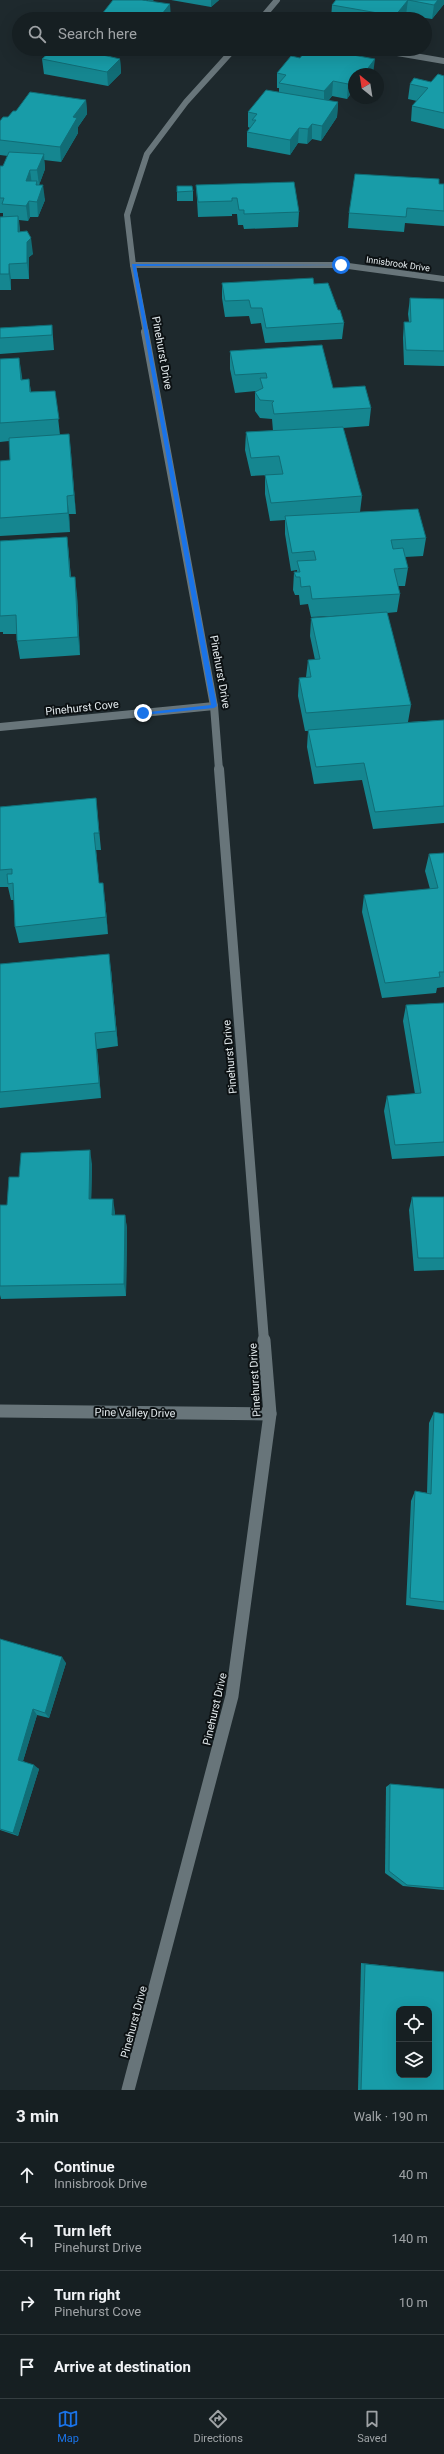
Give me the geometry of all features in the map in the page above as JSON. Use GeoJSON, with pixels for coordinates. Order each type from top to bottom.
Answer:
{"type":"FeatureCollection","features":[{"type":"Feature","properties":{"kind":"street"},"geometry":{"type":"LineString","coordinates":[[266,12],[277,0]]}},
{"type":"Feature","properties":{"kind":"street","name":"Pinehurst Drive"},"geometry":{"type":"LineString","coordinates":[[128,2090],[232,1696],[270,1414],[214,706],[133,265],[127,215],[147,154],[186,102],[228,56]]}},
{"type":"Feature","properties":{"kind":"street"},"geometry":{"type":"LineString","coordinates":[[415,56],[444,61]]}},
{"type":"Feature","properties":{"kind":"street","name":"Innisbrook Drive"},"geometry":{"type":"LineString","coordinates":[[133,265],[341,265],[444,279]]}},
{"type":"Feature","properties":{"kind":"street","name":"Pinehurst Cove"},"geometry":{"type":"LineString","coordinates":[[0,727],[214,706]]}},
{"type":"Feature","properties":{"kind":"street","name":"Pine Valley Drive"},"geometry":{"type":"LineString","coordinates":[[0,1411],[270,1414]]}},
{"type":"Feature","properties":{"kind":"building"},"geometry":{"type":"Polygon","coordinates":[[[113,0],[142,0],[170,4],[164,12],[104,12],[113,0]]]}},
{"type":"Feature","properties":{"kind":"building"},"geometry":{"type":"Polygon","coordinates":[[[336,0],[408,0],[398,12],[372,12],[332,5],[336,0]]]}},
{"type":"Feature","properties":{"kind":"building"},"geometry":{"type":"Polygon","coordinates":[[[408,0],[438,0],[434,5],[408,0]]]}},
{"type":"Feature","properties":{"kind":"building"},"geometry":{"type":"Polygon","coordinates":[[[45,56],[107,56],[120,59],[107,72],[42,59],[45,56]]]}},
{"type":"Feature","properties":{"kind":"building"},"geometry":{"type":"Polygon","coordinates":[[[291,56],[300,58],[302,56],[358,56],[375,59],[368,68],[348,68],[348,84],[333,81],[324,91],[279,83],[286,75],[277,73],[291,56]]]}},
{"type":"Feature","properties":{"kind":"building"},"geometry":{"type":"Polygon","coordinates":[[[438,74],[444,76],[444,113],[412,106],[428,88],[410,84],[414,78],[431,82],[438,74]]]}},
{"type":"Feature","properties":{"kind":"building"},"geometry":{"type":"Polygon","coordinates":[[[266,90],[338,102],[322,126],[312,124],[308,129],[299,128],[290,140],[247,132],[256,120],[252,120],[257,114],[248,112],[266,90]]]}},
{"type":"Feature","properties":{"kind":"building"},"geometry":{"type":"Polygon","coordinates":[[[30,92],[86,100],[73,117],[77,118],[60,147],[0,140],[0,121],[3,117],[8,117],[13,111],[16,111],[30,92]]]}},
{"type":"Feature","properties":{"kind":"building"},"geometry":{"type":"Polygon","coordinates":[[[9,152],[44,154],[37,170],[30,170],[26,181],[37,181],[36,185],[43,185],[37,202],[29,201],[26,206],[2,204],[4,198],[0,198],[0,166],[3,166],[9,152]]]}},
{"type":"Feature","properties":{"kind":"building"},"geometry":{"type":"Polygon","coordinates":[[[355,174],[439,179],[439,184],[444,184],[444,211],[407,208],[406,217],[349,213],[355,174]]]}},
{"type":"Feature","properties":{"kind":"building"},"geometry":{"type":"Polygon","coordinates":[[[294,182],[299,212],[244,214],[244,210],[239,210],[237,198],[232,198],[232,201],[198,202],[196,185],[294,182]]]}},
{"type":"Feature","properties":{"kind":"building"},"geometry":{"type":"Polygon","coordinates":[[[177,186],[192,186],[193,191],[177,192],[177,186]]]}},
{"type":"Feature","properties":{"kind":"building"},"geometry":{"type":"Polygon","coordinates":[[[18,216],[18,232],[27,231],[31,238],[27,242],[27,263],[9,264],[9,274],[0,274],[0,217],[18,216]]]}},
{"type":"Feature","properties":{"kind":"building"},"geometry":{"type":"Polygon","coordinates":[[[313,278],[314,284],[328,283],[344,323],[266,328],[262,308],[251,308],[249,300],[225,301],[222,283],[313,278]]]}},
{"type":"Feature","properties":{"kind":"building"},"geometry":{"type":"Polygon","coordinates":[[[410,298],[444,299],[444,351],[406,350],[404,322],[411,322],[410,298]]]}},
{"type":"Feature","properties":{"kind":"building"},"geometry":{"type":"Polygon","coordinates":[[[52,325],[52,335],[0,338],[0,328],[52,325]]]}},
{"type":"Feature","properties":{"kind":"building"},"geometry":{"type":"Polygon","coordinates":[[[322,345],[333,388],[365,386],[371,408],[274,414],[272,403],[274,401],[260,400],[255,392],[263,388],[260,378],[267,378],[266,373],[235,375],[230,351],[322,345]]]}},
{"type":"Feature","properties":{"kind":"building"},"geometry":{"type":"Polygon","coordinates":[[[19,358],[21,380],[29,379],[30,392],[55,391],[59,419],[0,423],[0,359],[19,358]]]}},
{"type":"Feature","properties":{"kind":"building"},"geometry":{"type":"Polygon","coordinates":[[[343,427],[362,496],[271,503],[265,475],[283,474],[279,456],[251,458],[246,432],[343,427]]]}},
{"type":"Feature","properties":{"kind":"building"},"geometry":{"type":"Polygon","coordinates":[[[69,434],[74,495],[67,496],[68,513],[0,518],[0,461],[10,460],[9,438],[69,434]]]}},
{"type":"Feature","properties":{"kind":"building"},"geometry":{"type":"Polygon","coordinates":[[[418,509],[426,538],[391,540],[393,549],[403,548],[408,568],[394,569],[400,594],[312,599],[310,586],[301,587],[300,577],[296,577],[294,572],[300,572],[297,561],[316,560],[314,551],[292,553],[285,516],[418,509]]]}},
{"type":"Feature","properties":{"kind":"building"},"geometry":{"type":"Polygon","coordinates":[[[67,537],[70,577],[75,577],[78,637],[17,641],[16,615],[0,616],[0,541],[67,537]]]}},
{"type":"Feature","properties":{"kind":"building"},"geometry":{"type":"Polygon","coordinates":[[[387,612],[411,705],[306,713],[299,678],[311,677],[308,660],[320,659],[311,618],[387,612]]]}},
{"type":"Feature","properties":{"kind":"building"},"geometry":{"type":"Polygon","coordinates":[[[444,720],[444,806],[375,812],[364,763],[316,767],[308,730],[444,720]]]}},
{"type":"Feature","properties":{"kind":"building"},"geometry":{"type":"Polygon","coordinates":[[[96,798],[99,833],[94,833],[99,883],[103,883],[106,917],[15,927],[13,883],[8,884],[7,874],[12,874],[12,869],[0,870],[0,807],[96,798]]]}},
{"type":"Feature","properties":{"kind":"building"},"geometry":{"type":"Polygon","coordinates":[[[444,853],[444,972],[439,972],[440,977],[385,983],[364,895],[438,888],[429,854],[444,853]]]}},
{"type":"Feature","properties":{"kind":"building"},"geometry":{"type":"Polygon","coordinates":[[[109,954],[116,1031],[95,1033],[99,1083],[0,1092],[0,964],[109,954]]]}},
{"type":"Feature","properties":{"kind":"building"},"geometry":{"type":"Polygon","coordinates":[[[444,1003],[444,1142],[395,1145],[387,1096],[421,1093],[406,1005],[444,1003]]]}},
{"type":"Feature","properties":{"kind":"building"},"geometry":{"type":"Polygon","coordinates":[[[90,1150],[89,1199],[113,1199],[112,1215],[125,1215],[124,1284],[0,1286],[0,1205],[7,1205],[9,1177],[19,1177],[21,1153],[90,1150]]]}},
{"type":"Feature","properties":{"kind":"building"},"geometry":{"type":"Polygon","coordinates":[[[412,1197],[444,1197],[444,1258],[418,1258],[412,1197]]]}},
{"type":"Feature","properties":{"kind":"building"},"geometry":{"type":"Polygon","coordinates":[[[434,1412],[444,1414],[444,1602],[410,1598],[415,1491],[431,1494],[434,1412]]]}},
{"type":"Feature","properties":{"kind":"building"},"geometry":{"type":"Polygon","coordinates":[[[0,1639],[62,1657],[45,1713],[33,1709],[18,1760],[34,1765],[13,1833],[0,1829],[0,1639]]]}},
{"type":"Feature","properties":{"kind":"building"},"geometry":{"type":"Polygon","coordinates":[[[390,1784],[444,1789],[444,1888],[407,1885],[389,1871],[390,1784]]]}},
{"type":"Feature","properties":{"kind":"building"},"geometry":{"type":"Polygon","coordinates":[[[365,1964],[444,1972],[444,2090],[361,2090],[365,1964]]]}},
{"type":"Feature","properties":{"kind":"route"},"geometry":{"type":"LineString","coordinates":[[143,713],[214,706],[133,265],[341,265]]}}]}
